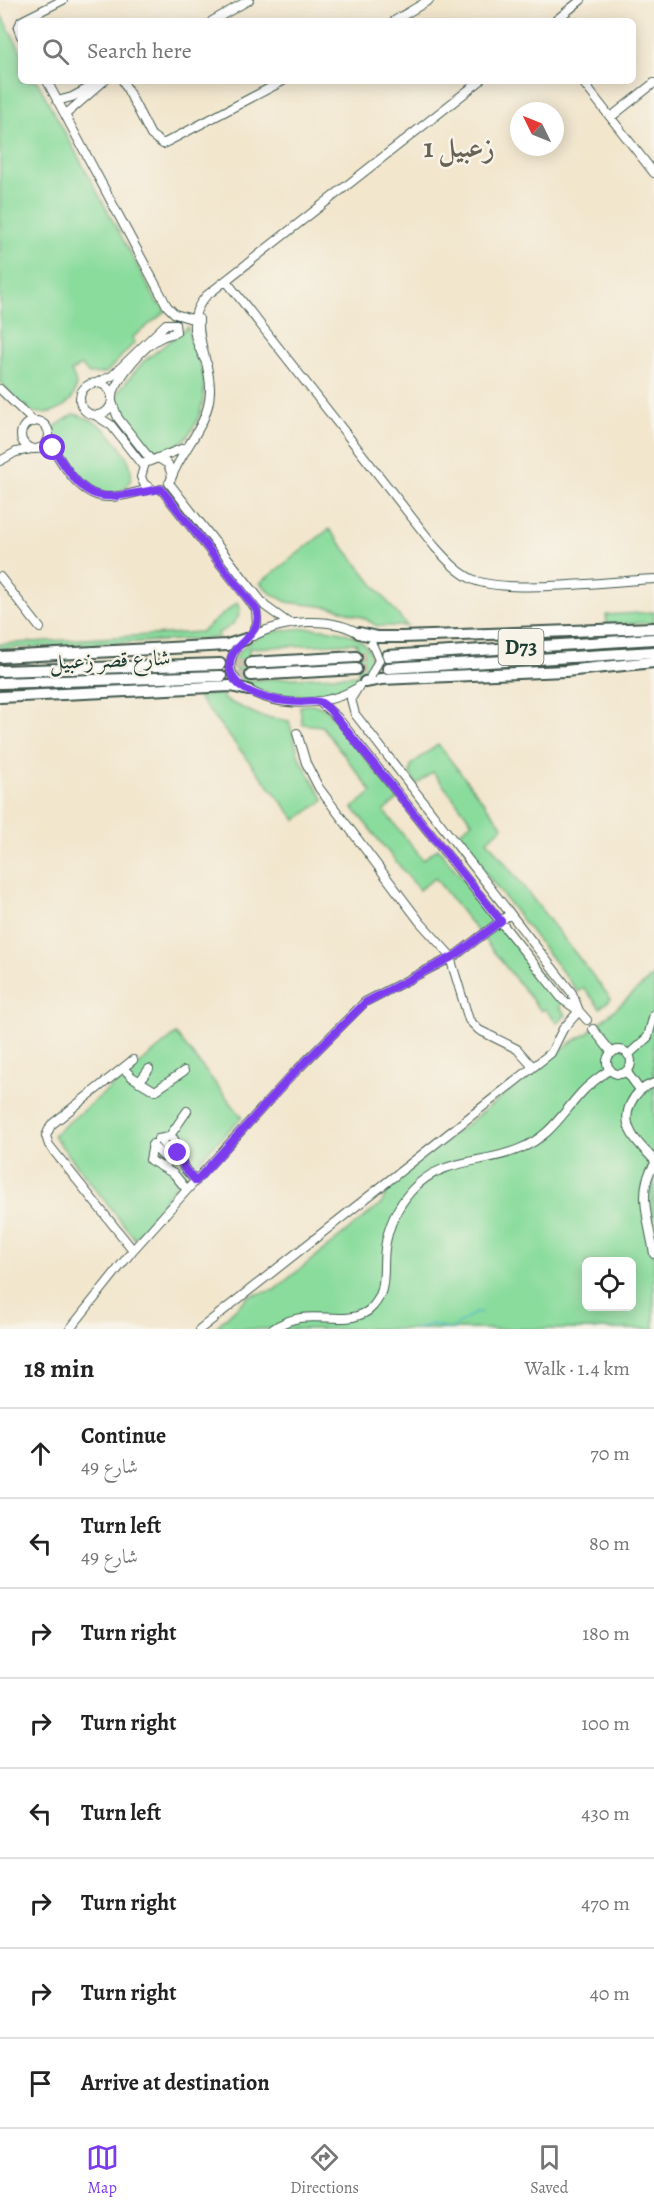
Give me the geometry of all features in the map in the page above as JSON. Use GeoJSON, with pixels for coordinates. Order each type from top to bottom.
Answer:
{"type":"FeatureCollection","features":[{"type":"Feature","properties":{"kind":"main road"},"geometry":{"type":"LineString","coordinates":[[359,633],[393,637],[654,628]]}},
{"type":"Feature","properties":{"kind":"main road"},"geometry":{"type":"LineString","coordinates":[[0,657],[227,645],[249,638]]}},
{"type":"Feature","properties":{"kind":"main road","name":"D73"},"geometry":{"type":"LineString","coordinates":[[387,656],[654,639]]}},
{"type":"Feature","properties":{"kind":"main road","name":"D73"},"geometry":{"type":"LineString","coordinates":[[388,668],[654,652]]}},
{"type":"Feature","properties":{"kind":"main road"},"geometry":{"type":"LineString","coordinates":[[250,663],[356,657]]}},
{"type":"Feature","properties":{"kind":"main road"},"geometry":{"type":"LineString","coordinates":[[365,682],[381,679],[565,670],[654,662]]}},
{"type":"Feature","properties":{"kind":"main road","name":"شارع قصر زعبيل"},"geometry":{"type":"LineString","coordinates":[[0,671],[220,664]]}},
{"type":"Feature","properties":{"kind":"main road"},"geometry":{"type":"LineString","coordinates":[[251,675],[356,669]]}},
{"type":"Feature","properties":{"kind":"main road","name":"شارع قصر زعبيل"},"geometry":{"type":"LineString","coordinates":[[0,683],[221,676]]}},
{"type":"Feature","properties":{"kind":"main road"},"geometry":{"type":"LineString","coordinates":[[0,697],[231,686],[248,690]]}},
{"type":"Feature","properties":{"kind":"street"},"geometry":{"type":"LineString","coordinates":[[30,18],[53,3],[63,0]]}},
{"type":"Feature","properties":{"kind":"street"},"geometry":{"type":"LineString","coordinates":[[217,18],[249,0]]}},
{"type":"Feature","properties":{"kind":"street"},"geometry":{"type":"LineString","coordinates":[[399,18],[429,0]]}},
{"type":"Feature","properties":{"kind":"street"},"geometry":{"type":"LineString","coordinates":[[559,18],[581,0]]}},
{"type":"Feature","properties":{"kind":"street"},"geometry":{"type":"LineString","coordinates":[[611,117],[654,83]]}},
{"type":"Feature","properties":{"kind":"street"},"geometry":{"type":"LineString","coordinates":[[48,84],[167,306],[175,315],[196,320]]}},
{"type":"Feature","properties":{"kind":"street"},"geometry":{"type":"LineString","coordinates":[[57,101],[72,97],[98,84]]}},
{"type":"Feature","properties":{"kind":"street"},"geometry":{"type":"LineString","coordinates":[[65,115],[101,84]]}},
{"type":"Feature","properties":{"kind":"street"},"geometry":{"type":"LineString","coordinates":[[125,84],[151,135],[163,144],[277,84]]}},
{"type":"Feature","properties":{"kind":"street"},"geometry":{"type":"LineString","coordinates":[[0,389],[34,422],[46,427],[65,468],[79,485],[93,495],[110,498],[150,489],[161,489],[170,481],[187,446],[199,430],[209,403],[210,383],[196,320],[201,302],[476,84]]}},
{"type":"Feature","properties":{"kind":"street"},"geometry":{"type":"LineString","coordinates":[[584,84],[654,173]]}},
{"type":"Feature","properties":{"kind":"street"},"geometry":{"type":"LineString","coordinates":[[227,282],[435,547],[461,573],[475,580],[505,586],[654,579]]}},
{"type":"Feature","properties":{"kind":"street"},"geometry":{"type":"LineString","coordinates":[[95,415],[108,410],[121,378],[139,356],[159,339],[176,332],[175,324],[166,324],[112,376],[87,385],[80,398],[84,410],[111,425],[143,466]]}},
{"type":"Feature","properties":{"kind":"street"},"geometry":{"type":"LineString","coordinates":[[98,382],[107,386],[118,418],[154,459],[168,464],[170,481],[265,606],[290,624]]}},
{"type":"Feature","properties":{"kind":"street"},"geometry":{"type":"LineString","coordinates":[[13,404],[25,443],[65,468]]}},
{"type":"Feature","properties":{"kind":"street"},"geometry":{"type":"LineString","coordinates":[[0,461],[22,432],[34,422]]}},
{"type":"Feature","properties":{"kind":"street"},"geometry":{"type":"LineString","coordinates":[[0,461],[16,452],[35,449],[46,444],[49,437]]}},
{"type":"Feature","properties":{"kind":"street"},"geometry":{"type":"LineString","coordinates":[[127,495],[141,477],[143,466],[154,459],[177,453],[187,446]]}},
{"type":"Feature","properties":{"kind":"street"},"geometry":{"type":"LineString","coordinates":[[141,477],[150,489]]}},
{"type":"Feature","properties":{"kind":"street"},"geometry":{"type":"LineString","coordinates":[[161,489],[253,604],[258,619],[249,638]]}},
{"type":"Feature","properties":{"kind":"street"},"geometry":{"type":"LineString","coordinates":[[0,577],[40,628]]}},
{"type":"Feature","properties":{"kind":"street"},"geometry":{"type":"LineString","coordinates":[[365,682],[335,697],[318,701],[284,701],[248,690],[237,681],[230,662],[237,648],[249,638],[290,624],[329,624],[359,633],[372,644],[379,660],[365,682],[351,699],[355,714],[572,993],[579,1011]]}},
{"type":"Feature","properties":{"kind":"street"},"geometry":{"type":"LineString","coordinates":[[318,701],[338,717],[563,1000],[587,1020]]}},
{"type":"Feature","properties":{"kind":"street"},"geometry":{"type":"LineString","coordinates":[[297,734],[306,763],[319,788],[423,926],[451,958],[467,1016],[472,1024],[513,1046],[533,1067]]}},
{"type":"Feature","properties":{"kind":"street"},"geometry":{"type":"LineString","coordinates":[[70,1329],[133,1250],[187,1190],[293,1074],[366,1002],[451,958],[510,914]]}},
{"type":"Feature","properties":{"kind":"street"},"geometry":{"type":"LineString","coordinates":[[200,1329],[554,1051],[563,1029],[579,1011]]}},
{"type":"Feature","properties":{"kind":"street"},"geometry":{"type":"LineString","coordinates":[[628,1055],[648,1037],[654,1014]]}},
{"type":"Feature","properties":{"kind":"street"},"geometry":{"type":"LineString","coordinates":[[593,1029],[612,1053]]}},
{"type":"Feature","properties":{"kind":"street"},"geometry":{"type":"LineString","coordinates":[[620,1050],[628,1055],[631,1064],[626,1071],[617,1074],[610,1069],[607,1061],[612,1053],[620,1050]]}},
{"type":"Feature","properties":{"kind":"street"},"geometry":{"type":"LineString","coordinates":[[132,1060],[51,1125],[46,1136],[49,1145],[133,1250]]}},
{"type":"Feature","properties":{"kind":"street"},"geometry":{"type":"LineString","coordinates":[[123,1068],[139,1082],[157,1091],[184,1071]]}},
{"type":"Feature","properties":{"kind":"street"},"geometry":{"type":"LineString","coordinates":[[139,1082],[149,1069]]}},
{"type":"Feature","properties":{"kind":"street"},"geometry":{"type":"LineString","coordinates":[[273,1329],[296,1318],[311,1316],[342,1320],[356,1318],[368,1310],[383,1288],[386,1246],[392,1223],[403,1201],[414,1187],[450,1164],[511,1152],[537,1140],[561,1120],[585,1089],[610,1069]]}},
{"type":"Feature","properties":{"kind":"street"},"geometry":{"type":"LineString","coordinates":[[626,1071],[640,1090]]}},
{"type":"Feature","properties":{"kind":"street"},"geometry":{"type":"LineString","coordinates":[[654,1083],[640,1090],[630,1104],[627,1122],[634,1138],[654,1160]]}},
{"type":"Feature","properties":{"kind":"street"},"geometry":{"type":"LineString","coordinates":[[187,1111],[169,1137],[155,1142],[171,1160],[184,1168],[196,1181]]}},
{"type":"Feature","properties":{"kind":"street"},"geometry":{"type":"LineString","coordinates":[[169,1137],[174,1139],[171,1160],[177,1176],[187,1190]]}},
{"type":"Feature","properties":{"kind":"street"},"geometry":{"type":"LineString","coordinates":[[654,1165],[647,1177],[645,1193],[654,1254]]}},
{"type":"Feature","properties":{"kind":"green space"},"geometry":{"type":"Polygon","coordinates":[[[0,13],[18,46],[18,84],[39,84],[158,304],[161,304],[165,312],[132,338],[135,342],[106,373],[89,374],[81,365],[71,372],[75,382],[75,391],[64,406],[55,411],[34,412],[25,408],[28,406],[21,405],[0,381],[0,13]]]}},
{"type":"Feature","properties":{"kind":"green space"},"geometry":{"type":"Polygon","coordinates":[[[188,327],[202,371],[204,384],[201,411],[196,424],[179,444],[168,449],[154,451],[121,412],[118,392],[143,362],[188,327]]]}},
{"type":"Feature","properties":{"kind":"green space"},"geometry":{"type":"Polygon","coordinates":[[[74,414],[101,426],[121,448],[129,461],[131,473],[130,482],[124,488],[117,492],[107,493],[85,484],[78,477],[57,444],[54,431],[57,425],[74,414]]]}},
{"type":"Feature","properties":{"kind":"green space"},"geometry":{"type":"Polygon","coordinates":[[[329,529],[407,626],[377,626],[364,618],[336,608],[287,602],[273,595],[260,583],[329,529]]]}},
{"type":"Feature","properties":{"kind":"green space"},"geometry":{"type":"Polygon","coordinates":[[[238,602],[240,612],[238,617],[232,625],[218,633],[219,638],[0,649],[0,644],[201,632],[238,602]]]}},
{"type":"Feature","properties":{"kind":"green space"},"geometry":{"type":"Polygon","coordinates":[[[654,612],[654,623],[607,624],[606,615],[654,612]]]}},
{"type":"Feature","properties":{"kind":"green space"},"geometry":{"type":"Polygon","coordinates":[[[318,628],[335,631],[360,640],[371,654],[366,672],[349,687],[316,698],[298,695],[297,698],[267,693],[247,684],[240,678],[235,659],[248,643],[267,634],[318,628]],[[357,643],[249,648],[250,680],[358,675],[357,643]]]}},
{"type":"Feature","properties":{"kind":"green space"},"geometry":{"type":"Polygon","coordinates":[[[223,694],[223,699],[260,716],[289,721],[299,757],[324,800],[296,820],[197,696],[223,694]]]}},
{"type":"Feature","properties":{"kind":"green space"},"geometry":{"type":"Polygon","coordinates":[[[313,704],[326,709],[398,799],[384,811],[423,860],[438,848],[563,1003],[559,1006],[566,1015],[557,1023],[545,1009],[541,1011],[435,878],[419,890],[353,808],[372,792],[322,726],[302,724],[300,706],[313,704]]]}},
{"type":"Feature","properties":{"kind":"green space"},"geometry":{"type":"Polygon","coordinates":[[[438,744],[503,827],[487,840],[611,999],[600,1008],[584,988],[578,992],[456,835],[472,822],[433,772],[417,784],[410,775],[411,765],[438,744]]]}},
{"type":"Feature","properties":{"kind":"green space"},"geometry":{"type":"Polygon","coordinates":[[[654,975],[654,1329],[214,1329],[249,1296],[274,1290],[381,1204],[392,1183],[570,1043],[587,1034],[654,975]]]}},
{"type":"Feature","properties":{"kind":"green space"},"geometry":{"type":"Polygon","coordinates":[[[176,1034],[242,1117],[180,1180],[135,1239],[53,1135],[176,1034]]]}},
{"type":"Feature","properties":{"kind":"waterway"},"geometry":{"type":"LineString","coordinates":[[451,1329],[475,1313],[481,1313]]}},
{"type":"Feature","properties":{"kind":"waterway"},"geometry":{"type":"LineString","coordinates":[[417,1329],[432,1324],[446,1329]]}},
{"type":"Feature","properties":{"kind":"tunnel"},"geometry":{"type":"LineString","coordinates":[[356,657],[387,656]]}},
{"type":"Feature","properties":{"kind":"tunnel"},"geometry":{"type":"LineString","coordinates":[[220,664],[251,663]]}},
{"type":"Feature","properties":{"kind":"tunnel"},"geometry":{"type":"LineString","coordinates":[[356,669],[388,668]]}},
{"type":"Feature","properties":{"kind":"tunnel"},"geometry":{"type":"LineString","coordinates":[[221,676],[251,675]]}},
{"type":"Feature","properties":{"kind":"district","name":"زعبيل 1"},"geometry":{"type":"Point","coordinates":[459,148]}},
{"type":"Feature","properties":{"kind":"route"},"geometry":{"type":"LineString","coordinates":[[53,448],[73,479],[93,495],[110,498],[150,489],[161,489],[253,604],[258,614],[257,624],[251,636],[237,648],[231,657],[230,668],[233,677],[242,686],[258,695],[292,702],[318,701],[327,706],[501,921],[456,955],[379,993],[366,1002],[293,1074],[196,1181],[184,1168],[180,1152],[178,1153]]}}]}
